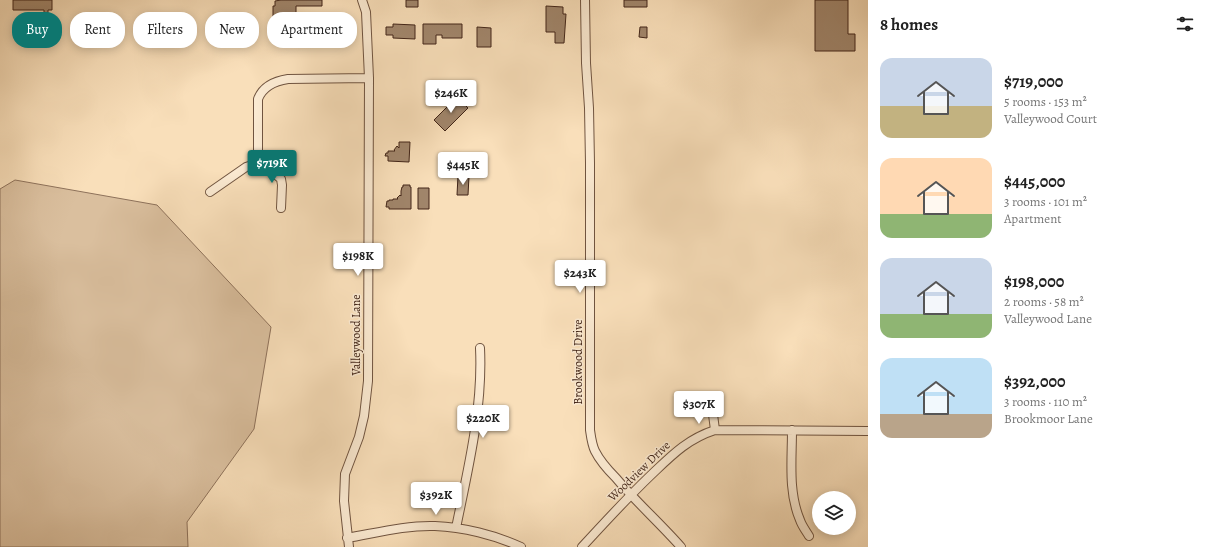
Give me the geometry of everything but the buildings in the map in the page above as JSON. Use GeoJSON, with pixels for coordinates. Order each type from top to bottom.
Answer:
{"type":"FeatureCollection","features":[{"type":"Feature","properties":{"kind":"street","name":"Valleywood Lane"},"geometry":{"type":"LineString","coordinates":[[349,547],[344,501],[345,474],[359,437],[364,416],[368,381],[369,78],[366,12],[362,0]]}},
{"type":"Feature","properties":{"kind":"street","name":"Brookwood Drive"},"geometry":{"type":"LineString","coordinates":[[586,0],[586,63],[590,163],[590,430],[595,450],[601,461],[630,495],[681,547]]}},
{"type":"Feature","properties":{"kind":"street"},"geometry":{"type":"LineString","coordinates":[[258,163],[258,99],[265,88],[279,80],[288,79],[369,78]]}},
{"type":"Feature","properties":{"kind":"street"},"geometry":{"type":"LineString","coordinates":[[210,192],[246,167],[258,163],[281,179],[281,208]]}},
{"type":"Feature","properties":{"kind":"street"},"geometry":{"type":"LineString","coordinates":[[456,528],[476,419],[481,368],[480,348]]}},
{"type":"Feature","properties":{"kind":"street"},"geometry":{"type":"LineString","coordinates":[[711,399],[715,430]]}},
{"type":"Feature","properties":{"kind":"street","name":"Woodview Drive"},"geometry":{"type":"LineString","coordinates":[[582,547],[630,495],[672,455],[701,434],[715,430],[868,432]]}},
{"type":"Feature","properties":{"kind":"street"},"geometry":{"type":"LineString","coordinates":[[792,430],[792,494],[800,521],[809,536]]}},
{"type":"Feature","properties":{"kind":"street"},"geometry":{"type":"LineString","coordinates":[[347,538],[408,528],[435,526],[456,528],[492,536],[521,547]]}},
{"type":"Feature","properties":{"kind":"shaded area"},"geometry":{"type":"Polygon","coordinates":[[[15,180],[157,205],[271,327],[254,429],[187,522],[188,547],[0,547],[0,189],[15,180]]]}}]}
